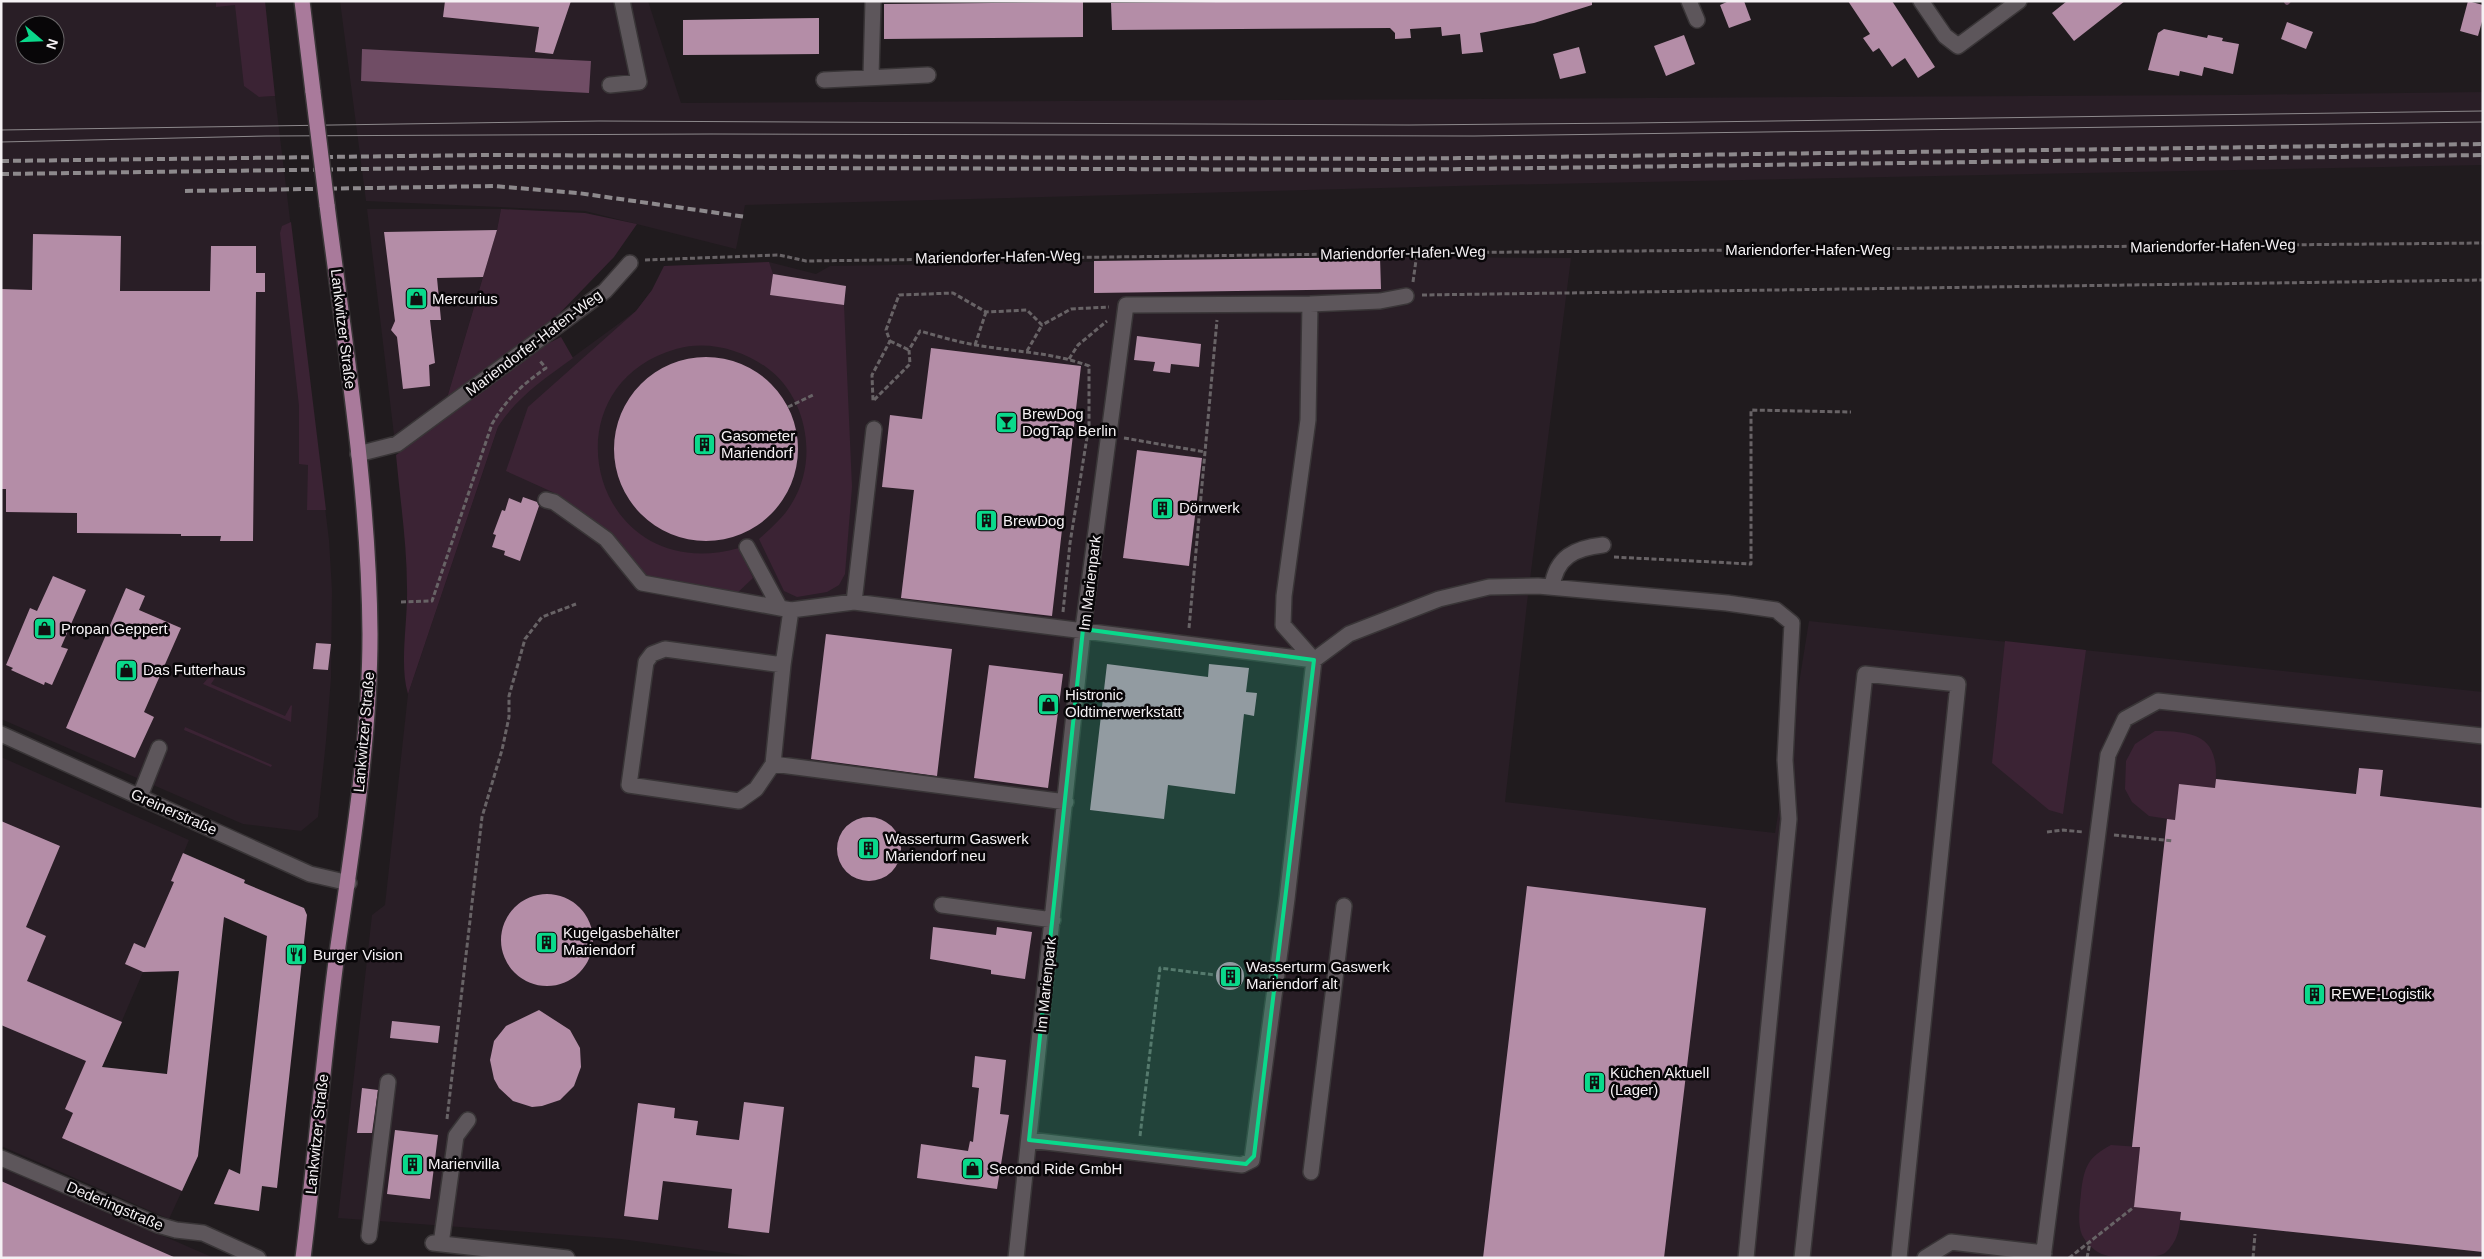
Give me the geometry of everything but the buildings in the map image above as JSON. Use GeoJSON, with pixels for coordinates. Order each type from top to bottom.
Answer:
{"type":"FeatureCollection","features":[{"type":"Feature","properties":{"kind":"main road","name":"Lankwitzer Straße"},"geometry":{"type":"LineString","coordinates":[[302,1],[358,454],[368,568],[370,634],[364,736],[349,883],[338,945],[303,1258]]}},
{"type":"Feature","properties":{"kind":"street"},"geometry":{"type":"LineString","coordinates":[[610,84],[639,82],[622,1]]}},
{"type":"Feature","properties":{"kind":"street"},"geometry":{"type":"LineString","coordinates":[[871,76],[873,1]]}},
{"type":"Feature","properties":{"kind":"street"},"geometry":{"type":"LineString","coordinates":[[1689,1],[1697,20]]}},
{"type":"Feature","properties":{"kind":"street"},"geometry":{"type":"LineString","coordinates":[[1921,1],[1945,36],[1958,46],[2019,1]]}},
{"type":"Feature","properties":{"kind":"street"},"geometry":{"type":"LineString","coordinates":[[824,80],[871,76],[928,75]]}},
{"type":"Feature","properties":{"kind":"street","name":"Mariendorfer-Hafen-Weg"},"geometry":{"type":"LineString","coordinates":[[358,454],[389,447],[404,439],[527,347],[606,291],[630,263]]}},
{"type":"Feature","properties":{"kind":"street"},"geometry":{"type":"LineString","coordinates":[[1126,305],[1310,304],[1380,301],[1406,296]]}},
{"type":"Feature","properties":{"kind":"street"},"geometry":{"type":"LineString","coordinates":[[1028,1140],[1242,1165],[1249,1163],[1254,1156],[1314,660],[1283,625],[1284,596],[1310,390],[1310,304]]}},
{"type":"Feature","properties":{"kind":"street","name":"Im Marienpark"},"geometry":{"type":"LineString","coordinates":[[1016,1258],[1080,658],[1072,628],[1109,435],[1126,305]]}},
{"type":"Feature","properties":{"kind":"street"},"geometry":{"type":"LineString","coordinates":[[854,602],[874,429]]}},
{"type":"Feature","properties":{"kind":"street"},"geometry":{"type":"LineString","coordinates":[[546,500],[554,502],[606,539],[642,582],[786,609],[854,602],[1314,660],[1349,634],[1439,599],[1489,587],[1552,588],[1727,603],[1776,610],[1792,623],[1785,760],[1790,819],[1746,1258]]}},
{"type":"Feature","properties":{"kind":"street"},"geometry":{"type":"LineString","coordinates":[[746,547],[786,609],[783,665],[773,764],[756,790],[739,802],[629,786],[646,662],[652,654],[665,649],[783,665]]}},
{"type":"Feature","properties":{"kind":"street"},"geometry":{"type":"LineString","coordinates":[[1552,588],[1553,578],[1563,559],[1572,551],[1606,551]]}},
{"type":"Feature","properties":{"kind":"street"},"geometry":{"type":"LineString","coordinates":[[1802,1258],[1865,674],[1958,684],[1898,1258]]}},
{"type":"Feature","properties":{"kind":"street"},"geometry":{"type":"LineString","coordinates":[[1926,1258],[1952,1242],[2044,1256],[2108,755],[2125,719],[2158,701],[2483,736]]}},
{"type":"Feature","properties":{"kind":"street","name":"Greinerstraße"},"geometry":{"type":"LineString","coordinates":[[1,734],[310,874],[349,883]]}},
{"type":"Feature","properties":{"kind":"street"},"geometry":{"type":"LineString","coordinates":[[140,796],[159,748]]}},
{"type":"Feature","properties":{"kind":"street"},"geometry":{"type":"LineString","coordinates":[[773,764],[1066,802]]}},
{"type":"Feature","properties":{"kind":"street"},"geometry":{"type":"LineString","coordinates":[[942,905],[1053,920]]}},
{"type":"Feature","properties":{"kind":"street"},"geometry":{"type":"LineString","coordinates":[[1311,1172],[1344,906]]}},
{"type":"Feature","properties":{"kind":"street"},"geometry":{"type":"LineString","coordinates":[[369,1236],[388,1082]]}},
{"type":"Feature","properties":{"kind":"street"},"geometry":{"type":"LineString","coordinates":[[468,1120],[456,1136],[437,1244],[568,1258]]}},
{"type":"Feature","properties":{"kind":"street","name":"Dederingstraße"},"geometry":{"type":"LineString","coordinates":[[1,1158],[158,1224],[176,1230],[203,1233],[258,1258]]}},
{"type":"Feature","properties":{"kind":"path","name":"Mariendorfer-Hafen-Weg"},"geometry":{"type":"LineString","coordinates":[[630,263],[659,259],[779,255],[806,261],[1417,252],[2483,243]]}},
{"type":"Feature","properties":{"kind":"path"},"geometry":{"type":"LineString","coordinates":[[1417,252],[1415,276],[1406,296],[2483,280]]}},
{"type":"Feature","properties":{"kind":"path"},"geometry":{"type":"LineString","coordinates":[[909,350],[890,341],[886,330],[900,295],[953,293],[986,312],[1027,310],[1042,326]]}},
{"type":"Feature","properties":{"kind":"path"},"geometry":{"type":"LineString","coordinates":[[1027,351],[1042,326],[1071,309],[1126,305]]}},
{"type":"Feature","properties":{"kind":"path"},"geometry":{"type":"LineString","coordinates":[[1069,359],[1078,345],[1126,305]]}},
{"type":"Feature","properties":{"kind":"path"},"geometry":{"type":"LineString","coordinates":[[1188,643],[1219,305]]}},
{"type":"Feature","properties":{"kind":"path"},"geometry":{"type":"LineString","coordinates":[[975,345],[986,312]]}},
{"type":"Feature","properties":{"kind":"path"},"geometry":{"type":"LineString","coordinates":[[890,341],[872,375],[873,402],[910,364],[909,350],[920,331],[975,345],[1027,351],[1069,359],[1088,366],[1088,425],[1070,543],[1072,628]]}},
{"type":"Feature","properties":{"kind":"path"},"geometry":{"type":"LineString","coordinates":[[402,602],[432,601],[492,424],[502,406],[517,389],[546,368],[527,347]]}},
{"type":"Feature","properties":{"kind":"path"},"geometry":{"type":"LineString","coordinates":[[788,407],[814,394]]}},
{"type":"Feature","properties":{"kind":"path"},"geometry":{"type":"LineString","coordinates":[[1606,551],[1751,564],[1752,410],[1851,412]]}},
{"type":"Feature","properties":{"kind":"path"},"geometry":{"type":"LineString","coordinates":[[1109,435],[1205,452]]}},
{"type":"Feature","properties":{"kind":"path"},"geometry":{"type":"LineString","coordinates":[[446,1127],[482,817],[502,750],[509,717],[509,696],[525,639],[542,616],[576,604]]}},
{"type":"Feature","properties":{"kind":"path"},"geometry":{"type":"LineString","coordinates":[[1138,1152],[1160,968],[1215,974]]}},
{"type":"Feature","properties":{"kind":"path"},"geometry":{"type":"LineString","coordinates":[[2069,1258],[2134,1206]]}},
{"type":"Feature","properties":{"kind":"path"},"geometry":{"type":"LineString","coordinates":[[2253,1258],[2255,1234]]}},
{"type":"Feature","properties":{"kind":"path"},"geometry":{"type":"LineString","coordinates":[[2087,1258],[2090,1241]]}},
{"type":"Feature","properties":{"kind":"highlighted area"},"geometry":{"type":"Polygon","coordinates":[[[1083,629],[1314,660],[1254,1156],[1246,1164],[1029,1140],[1083,629]]]}},
{"type":"Feature","properties":{"kind":"shaded area"},"geometry":{"type":"Polygon","coordinates":[[[1,1],[247,1],[259,97],[275,96],[329,540],[332,590],[331,678],[318,817],[301,831],[243,824],[1,719],[1,1]]]}},
{"type":"Feature","properties":{"kind":"shaded area"},"geometry":{"type":"Polygon","coordinates":[[[216,1],[265,1],[275,96],[259,97],[244,86],[235,5],[216,7],[216,1]]]}},
{"type":"Feature","properties":{"kind":"shaded area"},"geometry":{"type":"Polygon","coordinates":[[[340,1],[648,1],[681,103],[2483,92],[2483,165],[1494,185],[745,205],[736,249],[585,211],[366,201],[340,1]]]}},
{"type":"Feature","properties":{"kind":"shaded area"},"geometry":{"type":"Polygon","coordinates":[[[362,49],[591,61],[589,93],[361,81],[362,49]]]}},
{"type":"Feature","properties":{"kind":"shaded area"},"geometry":{"type":"Polygon","coordinates":[[[367,209],[501,209],[497,230],[447,398],[394,435],[367,209]]]}},
{"type":"Feature","properties":{"kind":"shaded area"},"geometry":{"type":"Polygon","coordinates":[[[501,209],[585,213],[637,224],[614,257],[558,315],[447,398],[497,230],[501,209]]]}},
{"type":"Feature","properties":{"kind":"shaded area"},"geometry":{"type":"Polygon","coordinates":[[[291,222],[326,510],[307,510],[308,465],[299,464],[299,406],[280,233],[282,226],[291,222]]]}},
{"type":"Feature","properties":{"kind":"shaded area"},"geometry":{"type":"Polygon","coordinates":[[[1380,257],[1571,258],[1527,603],[1505,802],[1775,833],[1809,621],[2483,692],[2483,1258],[764,1258],[621,1239],[338,1218],[372,915],[385,905],[408,694],[498,427],[510,408],[528,390],[636,311],[652,290],[664,266],[769,262],[816,274],[830,266],[1380,257]]]}},
{"type":"Feature","properties":{"kind":"shaded area"},"geometry":{"type":"Polygon","coordinates":[[[769,262],[773,274],[770,295],[844,305],[852,487],[845,574],[839,585],[827,592],[797,597],[784,591],[759,539],[785,513],[800,486],[805,468],[806,449],[799,411],[791,394],[780,379],[766,367],[734,351],[699,345],[676,349],[634,370],[608,402],[598,440],[602,478],[619,513],[649,540],[689,553],[739,548],[753,578],[734,596],[651,580],[603,527],[559,495],[506,471],[528,407],[636,311],[652,290],[664,266],[769,262]]]}},
{"type":"Feature","properties":{"kind":"shaded area"},"geometry":{"type":"Polygon","coordinates":[[[561,337],[573,358],[522,398],[505,416],[498,427],[408,694],[404,669],[407,571],[396,455],[535,350],[561,337]]]}},
{"type":"Feature","properties":{"kind":"shaded area"},"geometry":{"type":"Polygon","coordinates":[[[2005,641],[2086,650],[2063,814],[2049,810],[1992,763],[2005,641]]]}},
{"type":"Feature","properties":{"kind":"shaded area"},"geometry":{"type":"Polygon","coordinates":[[[214,671],[217,675],[211,684],[285,716],[291,705],[291,722],[203,684],[214,671]]]}},
{"type":"Feature","properties":{"kind":"shaded area"},"geometry":{"type":"Polygon","coordinates":[[[185,727],[272,765],[271,767],[184,730],[185,727]]]}},
{"type":"Feature","properties":{"kind":"shaded area"},"geometry":{"type":"Polygon","coordinates":[[[2155,731],[2170,731],[2195,736],[2204,741],[2210,748],[2214,758],[2216,771],[2215,788],[2180,784],[2175,820],[2149,816],[2132,802],[2125,789],[2126,761],[2135,744],[2155,731]]]}},
{"type":"Feature","properties":{"kind":"shaded area"},"geometry":{"type":"Polygon","coordinates":[[[1,757],[189,840],[172,881],[232,907],[222,928],[216,972],[143,972],[102,1067],[198,1156],[169,1219],[1,1146],[1,757]]]}},
{"type":"Feature","properties":{"kind":"shaded area"},"geometry":{"type":"Polygon","coordinates":[[[2111,1145],[2140,1147],[2134,1206],[2181,1212],[2176,1239],[2165,1253],[2127,1258],[2111,1256],[2095,1250],[2082,1235],[2080,1208],[2084,1176],[2092,1159],[2103,1149],[2111,1145]]]}},
{"type":"Feature","properties":{"kind":"shaded area"},"geometry":{"type":"Polygon","coordinates":[[[1,1165],[214,1258],[1,1258],[1,1165]]]}},
{"type":"Feature","properties":{"kind":"tram line"},"geometry":{"type":"LineString","coordinates":[[1,130],[599,121],[1409,125],[2483,111]]}},
{"type":"Feature","properties":{"kind":"tram line"},"geometry":{"type":"LineString","coordinates":[[1,142],[266,136],[711,134],[1474,136],[2483,122]]}},
{"type":"Feature","properties":{"kind":"railway"},"geometry":{"type":"LineString","coordinates":[[1,161],[485,155],[1394,159],[2483,144]]}},
{"type":"Feature","properties":{"kind":"railway"},"geometry":{"type":"LineString","coordinates":[[1,174],[505,167],[1394,170],[2483,155]]}},
{"type":"Feature","properties":{"kind":"railway"},"geometry":{"type":"LineString","coordinates":[[185,191],[494,186],[578,193],[746,217]]}},
{"type":"Feature","properties":{"kind":"place","name":"Mercurius"},"geometry":{"type":"Point","coordinates":[416,299]}},
{"type":"Feature","properties":{"kind":"place","name":"BrewDog DogTap Berlin"},"geometry":{"type":"Point","coordinates":[1006,423]}},
{"type":"Feature","properties":{"kind":"place","name":"Gasometer Mariendorf"},"geometry":{"type":"Point","coordinates":[705,445]}},
{"type":"Feature","properties":{"kind":"place","name":"Dörrwerk"},"geometry":{"type":"Point","coordinates":[1163,508]}},
{"type":"Feature","properties":{"kind":"place","name":"BrewDog"},"geometry":{"type":"Point","coordinates":[987,521]}},
{"type":"Feature","properties":{"kind":"place","name":"Propan Geppert"},"geometry":{"type":"Point","coordinates":[45,629]}},
{"type":"Feature","properties":{"kind":"place","name":"Das Futterhaus"},"geometry":{"type":"Point","coordinates":[127,670]}},
{"type":"Feature","properties":{"kind":"place","name":"Histronic Oldtimerwerkstatt"},"geometry":{"type":"Point","coordinates":[1049,704]}},
{"type":"Feature","properties":{"kind":"place","name":"Wasserturm Gaswerk Mariendorf neu"},"geometry":{"type":"Point","coordinates":[869,848]}},
{"type":"Feature","properties":{"kind":"place","name":"Kugelgasbehälter Mariendorf"},"geometry":{"type":"Point","coordinates":[547,942]}},
{"type":"Feature","properties":{"kind":"place","name":"Burger Vision"},"geometry":{"type":"Point","coordinates":[297,955]}},
{"type":"Feature","properties":{"kind":"place","name":"Wasserturm Gaswerk Mariendorf alt"},"geometry":{"type":"Point","coordinates":[1230,976]}},
{"type":"Feature","properties":{"kind":"place","name":"REWE-Logistik"},"geometry":{"type":"Point","coordinates":[2315,994]}},
{"type":"Feature","properties":{"kind":"place","name":"Küchen Aktuell (Lager)"},"geometry":{"type":"Point","coordinates":[1594,1082]}},
{"type":"Feature","properties":{"kind":"place","name":"Marienvilla"},"geometry":{"type":"Point","coordinates":[412,1164]}},
{"type":"Feature","properties":{"kind":"place","name":"Second Ride GmbH"},"geometry":{"type":"Point","coordinates":[973,1169]}}]}
